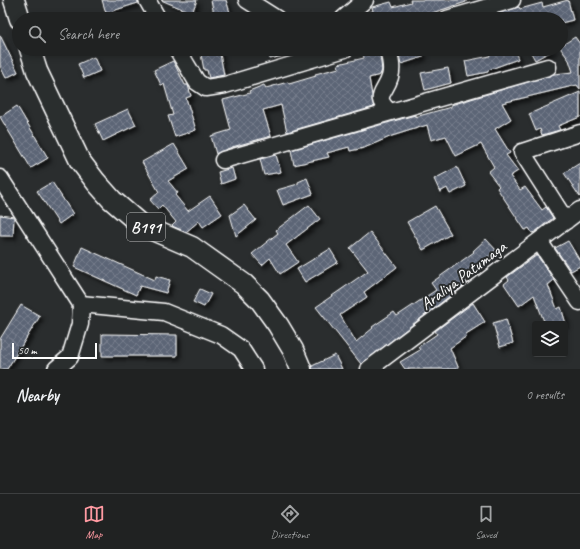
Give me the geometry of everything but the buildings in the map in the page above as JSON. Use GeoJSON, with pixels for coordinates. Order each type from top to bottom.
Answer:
{"type":"FeatureCollection","features":[{"type":"Feature","properties":{"kind":"main road"},"geometry":{"type":"LineString","coordinates":[[14,0],[18,12]]}},
{"type":"Feature","properties":{"kind":"main road","name":"B191"},"geometry":{"type":"LineString","coordinates":[[32,56],[37,71],[80,161],[96,182],[112,200],[141,225],[192,247],[244,284],[260,300],[278,325],[293,350],[301,369]]}},
{"type":"Feature","properties":{"kind":"street"},"geometry":{"type":"LineString","coordinates":[[147,0],[154,12]]}},
{"type":"Feature","properties":{"kind":"street"},"geometry":{"type":"LineString","coordinates":[[247,0],[267,12]]}},
{"type":"Feature","properties":{"kind":"street"},"geometry":{"type":"LineString","coordinates":[[351,12],[364,0]]}},
{"type":"Feature","properties":{"kind":"street"},"geometry":{"type":"LineString","coordinates":[[471,12],[512,0]]}},
{"type":"Feature","properties":{"kind":"street"},"geometry":{"type":"LineString","coordinates":[[181,56],[197,82],[206,88],[225,85],[310,56]]}},
{"type":"Feature","properties":{"kind":"street"},"geometry":{"type":"LineString","coordinates":[[389,56],[392,69],[390,79],[380,96],[382,105],[390,112]]}},
{"type":"Feature","properties":{"kind":"street"},"geometry":{"type":"LineString","coordinates":[[223,160],[548,67]]}},
{"type":"Feature","properties":{"kind":"street"},"geometry":{"type":"LineString","coordinates":[[566,221],[522,152],[580,133]]}},
{"type":"Feature","properties":{"kind":"street"},"geometry":{"type":"LineString","coordinates":[[0,178],[81,304],[80,324],[70,357],[56,369]]}},
{"type":"Feature","properties":{"kind":"street","name":"Araliya Patumaga"},"geometry":{"type":"LineString","coordinates":[[369,369],[580,210]]}},
{"type":"Feature","properties":{"kind":"street"},"geometry":{"type":"LineString","coordinates":[[539,241],[580,302]]}},
{"type":"Feature","properties":{"kind":"street"},"geometry":{"type":"LineString","coordinates":[[81,304],[164,312],[221,335],[241,349],[254,369]]}}]}
